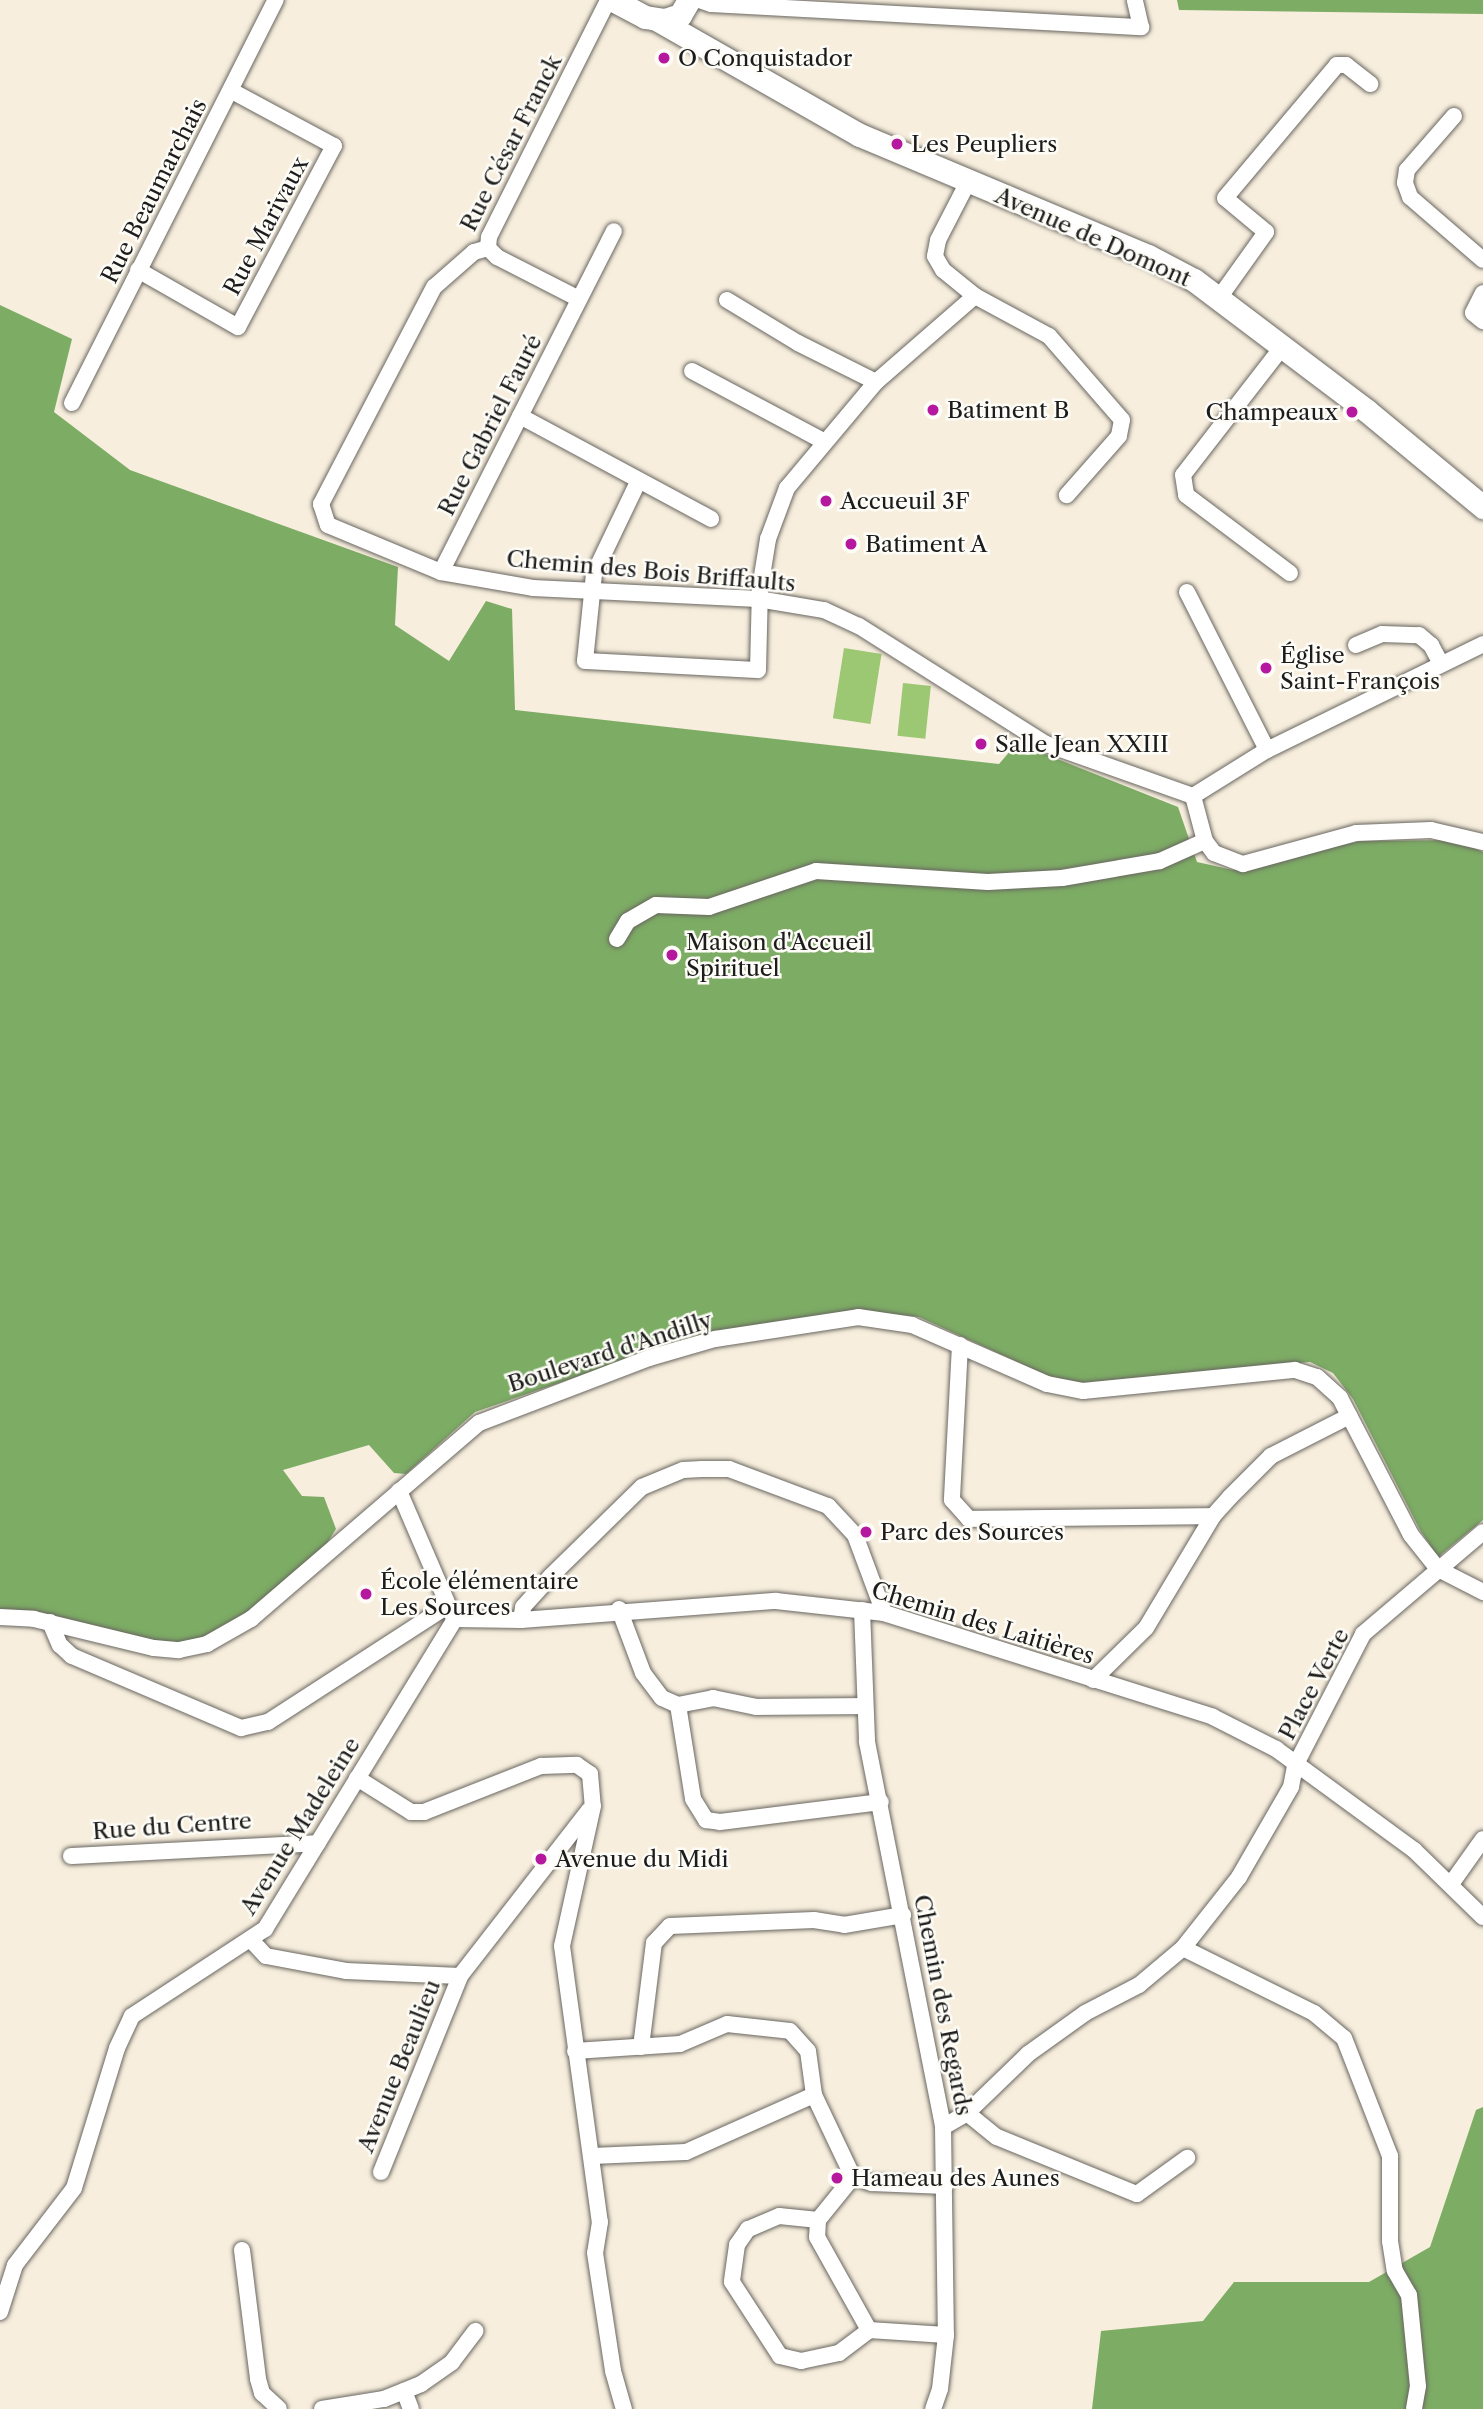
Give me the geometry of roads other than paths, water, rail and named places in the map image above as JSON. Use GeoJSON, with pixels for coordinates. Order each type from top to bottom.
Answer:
{"type":"FeatureCollection","features":[{"type":"Feature","properties":{"kind":"main road","name":"Avenue de Domont"},"geometry":{"type":"LineString","coordinates":[[611,0],[658,20],[860,135],[1147,256],[1219,298],[1483,507]]}},
{"type":"Feature","properties":{"kind":"main road"},"geometry":{"type":"LineString","coordinates":[[658,20],[673,18],[693,4]]}},
{"type":"Feature","properties":{"kind":"main road"},"geometry":{"type":"LineString","coordinates":[[693,4],[688,27],[702,46]]}},
{"type":"Feature","properties":{"kind":"street","name":"Rue Beaumarchais"},"geometry":{"type":"LineString","coordinates":[[72,403],[276,0]]}},
{"type":"Feature","properties":{"kind":"street","name":"Rue César Franck"},"geometry":{"type":"LineString","coordinates":[[321,514],[321,504],[434,287],[474,252],[488,248],[489,237],[611,0]]}},
{"type":"Feature","properties":{"kind":"street"},"geometry":{"type":"LineString","coordinates":[[693,4],[742,3],[1141,27],[1135,0]]}},
{"type":"Feature","properties":{"kind":"street"},"geometry":{"type":"LineString","coordinates":[[1219,298],[1266,232],[1225,198],[1337,65],[1346,65],[1370,84]]}},
{"type":"Feature","properties":{"kind":"street","name":"Rue Marivaux"},"geometry":{"type":"LineString","coordinates":[[138,270],[238,327],[334,146],[232,90]]}},
{"type":"Feature","properties":{"kind":"street"},"geometry":{"type":"LineString","coordinates":[[1454,116],[1407,170],[1405,183],[1410,197],[1483,260]]}},
{"type":"Feature","properties":{"kind":"street"},"geometry":{"type":"LineString","coordinates":[[968,182],[938,240],[935,256],[943,271],[975,296],[1049,336],[1122,420],[1119,436],[1067,495]]}},
{"type":"Feature","properties":{"kind":"street","name":"Rue Gabriel Fauré"},"geometry":{"type":"LineString","coordinates":[[440,572],[614,231]]}},
{"type":"Feature","properties":{"kind":"street"},"geometry":{"type":"LineString","coordinates":[[488,248],[497,257],[579,299]]}},
{"type":"Feature","properties":{"kind":"street"},"geometry":{"type":"LineString","coordinates":[[1483,293],[1473,313],[1483,321]]}},
{"type":"Feature","properties":{"kind":"street"},"geometry":{"type":"LineString","coordinates":[[638,482],[589,592],[585,661],[758,670],[758,599],[768,539],[787,488],[823,441],[876,382],[975,296]]}},
{"type":"Feature","properties":{"kind":"street"},"geometry":{"type":"LineString","coordinates":[[727,300],[798,343],[876,382]]}},
{"type":"Feature","properties":{"kind":"street"},"geometry":{"type":"LineString","coordinates":[[1283,346],[1183,475],[1186,495],[1290,573]]}},
{"type":"Feature","properties":{"kind":"street"},"geometry":{"type":"LineString","coordinates":[[692,372],[823,441]]}},
{"type":"Feature","properties":{"kind":"street"},"geometry":{"type":"LineString","coordinates":[[520,416],[638,482],[712,519]]}},
{"type":"Feature","properties":{"kind":"street","name":"Chemin des Bois Briffaults"},"geometry":{"type":"LineString","coordinates":[[321,514],[328,525],[440,572],[533,588],[758,599],[824,610],[847,620],[1045,744],[1194,796]]}},
{"type":"Feature","properties":{"kind":"street"},"geometry":{"type":"LineString","coordinates":[[1187,592],[1267,750]]}},
{"type":"Feature","properties":{"kind":"street"},"geometry":{"type":"LineString","coordinates":[[1356,645],[1381,635],[1419,635],[1432,645],[1441,664]]}},
{"type":"Feature","properties":{"kind":"street"},"geometry":{"type":"LineString","coordinates":[[1483,644],[1267,750],[1194,796],[1205,841],[1214,853],[1243,864],[1356,833],[1431,830],[1483,842]]}},
{"type":"Feature","properties":{"kind":"street"},"geometry":{"type":"LineString","coordinates":[[617,939],[628,921],[656,905],[709,907],[816,871],[988,881],[1062,878],[1160,860],[1205,841]]}},
{"type":"Feature","properties":{"kind":"street","name":"Boulevard d'Andilly"},"geometry":{"type":"LineString","coordinates":[[0,1616],[50,1622],[155,1648],[179,1650],[207,1644],[251,1619],[479,1423],[503,1411],[715,1339],[858,1317],[912,1325],[1047,1384],[1083,1391],[1295,1370],[1329,1384],[1349,1416],[1411,1535],[1438,1569],[1483,1592]]}},
{"type":"Feature","properties":{"kind":"street"},"geometry":{"type":"LineString","coordinates":[[961,1345],[952,1491],[959,1511],[969,1520],[1213,1516]]}},
{"type":"Feature","properties":{"kind":"street"},"geometry":{"type":"LineString","coordinates":[[1093,1680],[1146,1628],[1213,1516],[1271,1456],[1349,1416]]}},
{"type":"Feature","properties":{"kind":"street"},"geometry":{"type":"LineString","coordinates":[[521,1620],[523,1607],[642,1487],[683,1469],[729,1469],[828,1506],[855,1535],[884,1613]]}},
{"type":"Feature","properties":{"kind":"street"},"geometry":{"type":"LineString","coordinates":[[50,1622],[72,1656],[241,1728],[268,1722],[451,1613],[399,1491]]}},
{"type":"Feature","properties":{"kind":"street","name":"Place Verte"},"geometry":{"type":"LineString","coordinates":[[943,2127],[967,2113],[1028,2054],[1085,2013],[1139,1985],[1183,1948],[1239,1877],[1291,1787],[1295,1766],[1363,1634],[1483,1532]]}},
{"type":"Feature","properties":{"kind":"street","name":"Chemin des Laitières"},"geometry":{"type":"LineString","coordinates":[[451,1613],[521,1620],[619,1609],[776,1601],[884,1613],[1213,1717],[1276,1749],[1295,1766],[1414,1850],[1483,1917]]}},
{"type":"Feature","properties":{"kind":"street"},"geometry":{"type":"LineString","coordinates":[[619,1609],[643,1673],[662,1698],[678,1705],[713,1698],[757,1707],[863,1706]]}},
{"type":"Feature","properties":{"kind":"street","name":"Chemin des Regards"},"geometry":{"type":"LineString","coordinates":[[862,1610],[863,1706],[943,2127],[946,2186],[946,2334],[940,2389],[933,2409]]}},
{"type":"Feature","properties":{"kind":"street","name":"Avenue Madeleine"},"geometry":{"type":"LineString","coordinates":[[0,2312],[15,2265],[74,2188],[117,2048],[132,2016],[265,1929],[357,1779],[451,1613]]}},
{"type":"Feature","properties":{"kind":"street"},"geometry":{"type":"LineString","coordinates":[[678,1705],[698,1812],[720,1822],[881,1802]]}},
{"type":"Feature","properties":{"kind":"street"},"geometry":{"type":"LineString","coordinates":[[357,1779],[411,1812],[424,1812],[541,1766],[577,1765],[590,1774],[593,1806],[562,1946],[600,2222],[595,2253],[612,2371],[624,2409]]}},
{"type":"Feature","properties":{"kind":"street","name":"Avenue Beaulieu"},"geometry":{"type":"LineString","coordinates":[[381,2172],[460,1976],[593,1806]]}},
{"type":"Feature","properties":{"kind":"street"},"geometry":{"type":"LineString","coordinates":[[1451,1884],[1483,1839]]}},
{"type":"Feature","properties":{"kind":"street","name":"Rue du Centre"},"geometry":{"type":"LineString","coordinates":[[71,1856],[318,1843]]}},
{"type":"Feature","properties":{"kind":"street"},"geometry":{"type":"LineString","coordinates":[[641,2047],[654,1943],[670,1926],[814,1920],[844,1925],[903,1916]]}},
{"type":"Feature","properties":{"kind":"street"},"geometry":{"type":"LineString","coordinates":[[251,1940],[266,1956],[332,1968],[460,1976]]}},
{"type":"Feature","properties":{"kind":"street"},"geometry":{"type":"LineString","coordinates":[[1183,1948],[1314,2013],[1344,2038],[1391,2156],[1390,2241],[1395,2271],[1409,2295],[1419,2386],[1415,2409]]}},
{"type":"Feature","properties":{"kind":"street"},"geometry":{"type":"LineString","coordinates":[[575,2051],[680,2044],[727,2024],[763,2025],[790,2031],[808,2052],[814,2095],[853,2177],[872,2183],[946,2186]]}},
{"type":"Feature","properties":{"kind":"street"},"geometry":{"type":"LineString","coordinates":[[592,2156],[686,2152],[814,2095]]}},
{"type":"Feature","properties":{"kind":"street"},"geometry":{"type":"LineString","coordinates":[[967,2113],[997,2137],[1137,2194],[1187,2158]]}},
{"type":"Feature","properties":{"kind":"street"},"geometry":{"type":"LineString","coordinates":[[853,2177],[818,2220],[817,2237],[869,2330]]}},
{"type":"Feature","properties":{"kind":"street"},"geometry":{"type":"LineString","coordinates":[[818,2220],[779,2216],[748,2229],[737,2245],[732,2282],[780,2356],[801,2361],[839,2353],[869,2330],[946,2334]]}},
{"type":"Feature","properties":{"kind":"street"},"geometry":{"type":"LineString","coordinates":[[242,2250],[258,2379],[275,2408]]}},
{"type":"Feature","properties":{"kind":"street"},"geometry":{"type":"LineString","coordinates":[[322,2409],[384,2399],[404,2391],[452,2362],[475,2331]]}},
{"type":"Feature","properties":{"kind":"street"},"geometry":{"type":"LineString","coordinates":[[404,2391],[411,2409]]}},
{"type":"Feature","properties":{"kind":"place","name":"O Conquistador"},"geometry":{"type":"Point","coordinates":[664,58]}},
{"type":"Feature","properties":{"kind":"place","name":"Les Peupliers"},"geometry":{"type":"Point","coordinates":[897,144]}},
{"type":"Feature","properties":{"kind":"place","name":"Batiment B"},"geometry":{"type":"Point","coordinates":[933,410]}},
{"type":"Feature","properties":{"kind":"place","name":"Champeaux"},"geometry":{"type":"Point","coordinates":[1352,412]}},
{"type":"Feature","properties":{"kind":"place","name":"Accueuil 3F"},"geometry":{"type":"Point","coordinates":[826,501]}},
{"type":"Feature","properties":{"kind":"place","name":"Batiment A"},"geometry":{"type":"Point","coordinates":[851,544]}},
{"type":"Feature","properties":{"kind":"place","name":"Église Saint-François"},"geometry":{"type":"Point","coordinates":[1266,668]}},
{"type":"Feature","properties":{"kind":"place","name":"Salle Jean XXIII"},"geometry":{"type":"Point","coordinates":[981,744]}},
{"type":"Feature","properties":{"kind":"place","name":"Maison d'Accueil Spirituel"},"geometry":{"type":"Point","coordinates":[672,955]}},
{"type":"Feature","properties":{"kind":"place","name":"Parc des Sources"},"geometry":{"type":"Point","coordinates":[866,1532]}},
{"type":"Feature","properties":{"kind":"place","name":"École élémentaire Les Sources"},"geometry":{"type":"Point","coordinates":[366,1594]}},
{"type":"Feature","properties":{"kind":"place","name":"Avenue du Midi"},"geometry":{"type":"Point","coordinates":[541,1859]}},
{"type":"Feature","properties":{"kind":"place","name":"Hameau des Aunes"},"geometry":{"type":"Point","coordinates":[837,2178]}}]}
